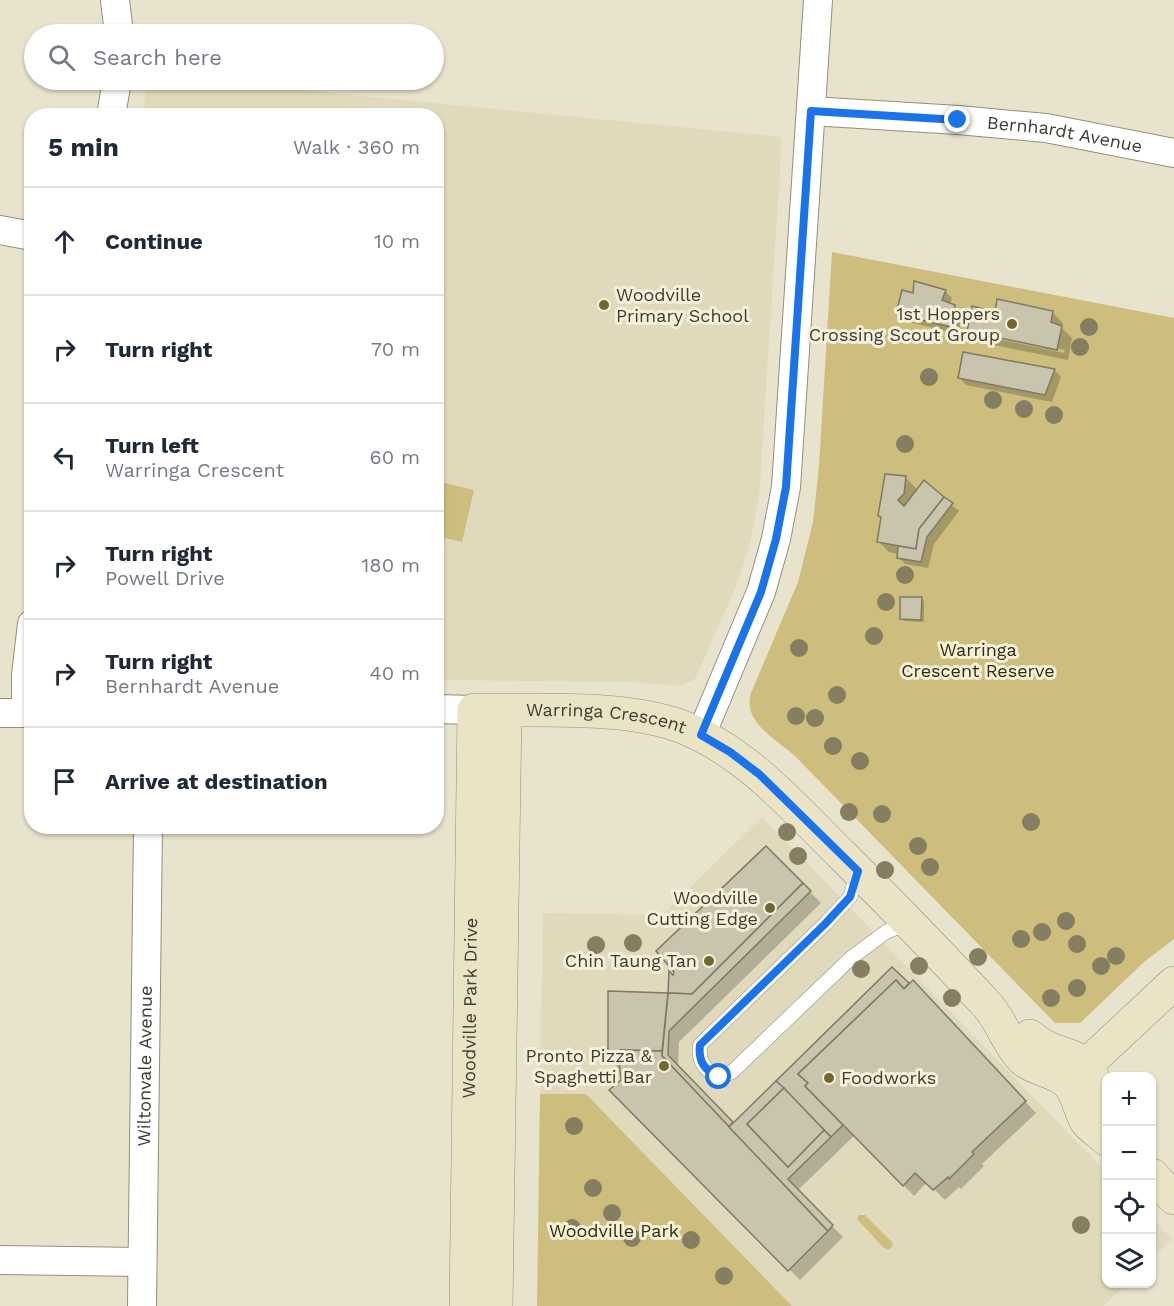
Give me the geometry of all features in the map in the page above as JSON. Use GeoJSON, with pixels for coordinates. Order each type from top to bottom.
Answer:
{"type":"FeatureCollection","features":[{"type":"Feature","properties":{"kind":"street"},"geometry":{"type":"LineString","coordinates":[[115,0],[118,24]]}},
{"type":"Feature","properties":{"kind":"street"},"geometry":{"type":"LineString","coordinates":[[701,735],[761,592],[776,539],[786,487],[818,0]]}},
{"type":"Feature","properties":{"kind":"street"},"geometry":{"type":"LineString","coordinates":[[112,108],[115,90]]}},
{"type":"Feature","properties":{"kind":"street","name":"Bernhardt Avenue"},"geometry":{"type":"LineString","coordinates":[[811,111],[1046,128],[1174,153]]}},
{"type":"Feature","properties":{"kind":"street"},"geometry":{"type":"LineString","coordinates":[[0,230],[24,234]]}},
{"type":"Feature","properties":{"kind":"street"},"geometry":{"type":"LineString","coordinates":[[19,701],[24,671]]}},
{"type":"Feature","properties":{"kind":"street","name":"Warringa Crescent"},"geometry":{"type":"LineString","coordinates":[[444,709],[609,713],[652,718],[701,735],[730,752],[759,774],[909,922],[989,1008],[1048,1048],[1073,1057],[1076,1074]]}},
{"type":"Feature","properties":{"kind":"street","name":"Woodville Park Drive"},"geometry":{"type":"LineString","coordinates":[[466,1306],[489,710]]}},
{"type":"Feature","properties":{"kind":"street","name":"Woodville Park Drive"},"geometry":{"type":"LineString","coordinates":[[489,710],[496,1306]]}},
{"type":"Feature","properties":{"kind":"street","name":"Wiltonvale Avenue"},"geometry":{"type":"LineString","coordinates":[[142,1306],[148,834]]}},
{"type":"Feature","properties":{"kind":"street"},"geometry":{"type":"LineString","coordinates":[[1076,1074],[1174,983]]}},
{"type":"Feature","properties":{"kind":"street"},"geometry":{"type":"LineString","coordinates":[[1076,1074],[1094,1079],[1102,1107]]}},
{"type":"Feature","properties":{"kind":"street"},"geometry":{"type":"LineString","coordinates":[[1076,1074],[1087,1122],[1102,1135]]}},
{"type":"Feature","properties":{"kind":"street"},"geometry":{"type":"LineString","coordinates":[[1156,1179],[1174,1198]]}},
{"type":"Feature","properties":{"kind":"street"},"geometry":{"type":"LineString","coordinates":[[0,1260],[142,1262]]}},
{"type":"Feature","properties":{"kind":"lane"},"geometry":{"type":"LineString","coordinates":[[858,871],[850,897],[700,1045],[698,1057],[708,1071],[719,1077],[732,1072],[851,958],[886,932],[909,922]]}},
{"type":"Feature","properties":{"kind":"shaded area","name":"Woodville Primary School"},"geometry":{"type":"Polygon","coordinates":[[[146,90],[301,90],[782,137],[759,499],[749,548],[737,584],[695,679],[681,686],[635,682],[444,680],[444,108],[143,108],[146,90]]]}},
{"type":"Feature","properties":{"kind":"shaded area"},"geometry":{"type":"Polygon","coordinates":[[[762,817],[1102,1168],[1102,1288],[1123,1288],[1103,1306],[792,1306],[586,1094],[540,1094],[543,913],[662,915],[762,817]]]}},
{"type":"Feature","properties":{"kind":"shaded area"},"geometry":{"type":"Polygon","coordinates":[[[1156,1222],[1172,1239],[1156,1255],[1156,1222]]]}},
{"type":"Feature","properties":{"kind":"green space","name":"Warringa Crescent Reserve"},"geometry":{"type":"Polygon","coordinates":[[[832,252],[1174,318],[1174,939],[1144,962],[1080,1023],[1055,1023],[796,757],[763,730],[752,713],[751,693],[798,582],[813,522],[819,466],[832,252]]]}},
{"type":"Feature","properties":{"kind":"green space"},"geometry":{"type":"Polygon","coordinates":[[[444,483],[474,490],[462,542],[444,538],[444,483]]]}},
{"type":"Feature","properties":{"kind":"green space","name":"Woodville Park"},"geometry":{"type":"Polygon","coordinates":[[[540,1094],[586,1094],[792,1306],[537,1306],[540,1094]]]}},
{"type":"Feature","properties":{"kind":"green space"},"geometry":{"type":"Polygon","coordinates":[[[859,1215],[865,1215],[893,1243],[892,1247],[888,1250],[883,1247],[857,1219],[859,1215]]]}},
{"type":"Feature","properties":{"kind":"building"},"geometry":{"type":"Polygon","coordinates":[[[914,281],[946,290],[942,300],[955,305],[951,327],[896,314],[902,290],[913,293],[914,281]]]}},
{"type":"Feature","properties":{"kind":"building","name":"1st Hoppers Crossing Scout Group"},"geometry":{"type":"Polygon","coordinates":[[[997,299],[1053,311],[1051,322],[1062,326],[1057,350],[967,331],[972,306],[995,312],[997,299]]]}},
{"type":"Feature","properties":{"kind":"building"},"geometry":{"type":"Polygon","coordinates":[[[963,352],[1055,369],[1045,395],[958,378],[963,352]]]}},
{"type":"Feature","properties":{"kind":"building"},"geometry":{"type":"Polygon","coordinates":[[[885,474],[906,476],[904,494],[898,500],[904,506],[924,480],[944,497],[919,529],[916,549],[877,542],[881,517],[878,516],[885,474]]]}},
{"type":"Feature","properties":{"kind":"building"},"geometry":{"type":"Polygon","coordinates":[[[944,497],[953,503],[927,537],[921,562],[897,558],[898,546],[916,549],[919,529],[944,497]]]}},
{"type":"Feature","properties":{"kind":"building"},"geometry":{"type":"Polygon","coordinates":[[[900,597],[922,597],[921,620],[900,619],[900,597]]]}},
{"type":"Feature","properties":{"kind":"building"},"geometry":{"type":"Polygon","coordinates":[[[766,846],[803,883],[692,994],[668,993],[669,971],[673,975],[674,972],[656,951],[766,846]]]}},
{"type":"Feature","properties":{"kind":"building"},"geometry":{"type":"Polygon","coordinates":[[[803,883],[811,891],[669,1031],[668,1055],[733,1122],[729,1127],[662,1056],[668,993],[692,994],[803,883]]]}},
{"type":"Feature","properties":{"kind":"building"},"geometry":{"type":"Polygon","coordinates":[[[892,967],[909,983],[904,989],[896,980],[798,1074],[808,1083],[805,1086],[843,1125],[831,1137],[776,1081],[892,967]]]}},
{"type":"Feature","properties":{"kind":"building"},"geometry":{"type":"Polygon","coordinates":[[[896,980],[904,989],[913,980],[1026,1101],[972,1152],[974,1154],[949,1179],[948,1177],[933,1190],[915,1173],[903,1186],[805,1086],[808,1083],[798,1074],[896,980]]]}},
{"type":"Feature","properties":{"kind":"building"},"geometry":{"type":"Polygon","coordinates":[[[608,991],[668,993],[662,1051],[620,1050],[619,1061],[608,1060],[608,991]]]}},
{"type":"Feature","properties":{"kind":"building"},"geometry":{"type":"Polygon","coordinates":[[[620,1050],[662,1051],[662,1056],[828,1231],[788,1271],[609,1090],[621,1080],[620,1050]]]}},
{"type":"Feature","properties":{"kind":"building"},"geometry":{"type":"Polygon","coordinates":[[[776,1081],[784,1088],[747,1124],[788,1167],[824,1130],[831,1137],[788,1179],[833,1225],[828,1231],[729,1127],[776,1081]]]}},
{"type":"Feature","properties":{"kind":"building"},"geometry":{"type":"Polygon","coordinates":[[[784,1088],[824,1130],[788,1167],[747,1124],[784,1088]]]}},
{"type":"Feature","properties":{"kind":"place","name":"Woodville Primary School"},"geometry":{"type":"Point","coordinates":[604,305]}},
{"type":"Feature","properties":{"kind":"place","name":"1st Hoppers Crossing Scout Group"},"geometry":{"type":"Point","coordinates":[1012,324]}},
{"type":"Feature","properties":{"kind":"place","name":"Woodville Cutting Edge"},"geometry":{"type":"Point","coordinates":[770,908]}},
{"type":"Feature","properties":{"kind":"place","name":"Chin Taung Tan"},"geometry":{"type":"Point","coordinates":[709,961]}},
{"type":"Feature","properties":{"kind":"place","name":"Pronto Pizza & Spaghetti Bar"},"geometry":{"type":"Point","coordinates":[664,1066]}},
{"type":"Feature","properties":{"kind":"place","name":"Foodworks"},"geometry":{"type":"Point","coordinates":[829,1078]}},
{"type":"Feature","properties":{"kind":"route"},"geometry":{"type":"LineString","coordinates":[[719,1077],[708,1071],[698,1057],[700,1045],[850,897],[858,871],[759,774],[730,752],[701,735],[761,592],[776,539],[786,487],[811,111],[958,120]]}}]}
